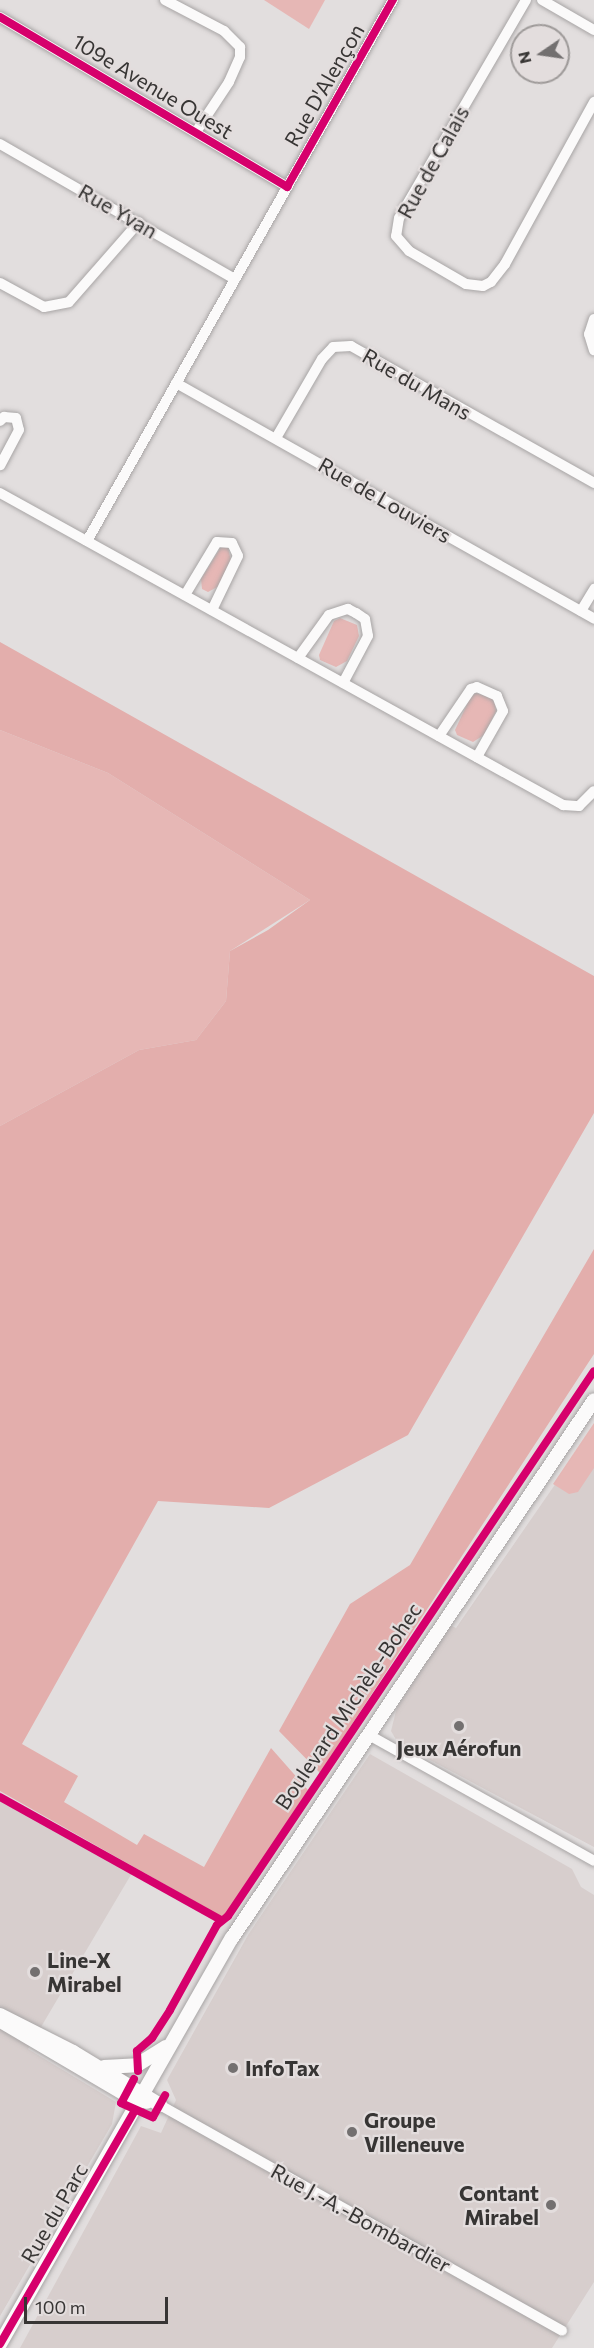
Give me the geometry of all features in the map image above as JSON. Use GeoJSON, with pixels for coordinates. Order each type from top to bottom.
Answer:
{"type":"FeatureCollection","features":[{"type":"Feature","properties":{"kind":"street"},"geometry":{"type":"LineString","coordinates":[[165,0],[224,31],[240,47],[240,57],[230,82],[196,132]]}},
{"type":"Feature","properties":{"kind":"street","name":"Rue D'Alençon"},"geometry":{"type":"LineString","coordinates":[[87,541],[393,0]]}},
{"type":"Feature","properties":{"kind":"street","name":"Rue de Calais"},"geometry":{"type":"LineString","coordinates":[[526,0],[399,218],[396,236],[409,251],[466,284],[483,286],[491,282],[505,264],[594,102]]}},
{"type":"Feature","properties":{"kind":"street"},"geometry":{"type":"LineString","coordinates":[[542,0],[594,30]]}},
{"type":"Feature","properties":{"kind":"street","name":"109e Avenue Ouest"},"geometry":{"type":"LineString","coordinates":[[0,17],[287,187]]}},
{"type":"Feature","properties":{"kind":"street","name":"Rue Yvan"},"geometry":{"type":"LineString","coordinates":[[0,144],[235,279]]}},
{"type":"Feature","properties":{"kind":"street"},"geometry":{"type":"LineString","coordinates":[[0,283],[44,308],[69,302],[139,222]]}},
{"type":"Feature","properties":{"kind":"street"},"geometry":{"type":"LineString","coordinates":[[594,319],[589,334],[594,350]]}},
{"type":"Feature","properties":{"kind":"street","name":"Rue du Mans"},"geometry":{"type":"LineString","coordinates":[[276,438],[322,358],[333,347],[351,346],[594,483]]}},
{"type":"Feature","properties":{"kind":"street","name":"Rue de Louviers"},"geometry":{"type":"LineString","coordinates":[[176,383],[594,619]]}},
{"type":"Feature","properties":{"kind":"street"},"geometry":{"type":"LineString","coordinates":[[0,421],[4,417],[16,418],[19,430],[0,465]]}},
{"type":"Feature","properties":{"kind":"street"},"geometry":{"type":"LineString","coordinates":[[0,493],[563,805],[574,807],[591,795]]}},
{"type":"Feature","properties":{"kind":"street"},"geometry":{"type":"LineString","coordinates":[[185,595],[217,542],[232,543],[238,556],[212,610]]}},
{"type":"Feature","properties":{"kind":"street"},"geometry":{"type":"LineString","coordinates":[[581,612],[594,589]]}},
{"type":"Feature","properties":{"kind":"street"},"geometry":{"type":"LineString","coordinates":[[298,658],[328,615],[348,609],[356,613],[365,619],[368,636],[343,683]]}},
{"type":"Feature","properties":{"kind":"street"},"geometry":{"type":"LineString","coordinates":[[439,736],[471,689],[477,687],[497,696],[503,711],[477,757]]}},
{"type":"Feature","properties":{"kind":"street","name":"Boulevard Michèle-Bohec"},"geometry":{"type":"LineString","coordinates":[[142,2097],[232,1938],[594,1400]]}},
{"type":"Feature","properties":{"kind":"street"},"geometry":{"type":"LineString","coordinates":[[369,1735],[594,1861]]}},
{"type":"Feature","properties":{"kind":"street","name":"Rue J.-A.-Bombardier"},"geometry":{"type":"LineString","coordinates":[[0,2015],[100,2067],[142,2097]]}},
{"type":"Feature","properties":{"kind":"street","name":"Rue J.-A.-Bombardier"},"geometry":{"type":"LineString","coordinates":[[0,2020],[31,2042],[160,2105],[562,2331]]}},
{"type":"Feature","properties":{"kind":"street"},"geometry":{"type":"LineString","coordinates":[[100,2067],[140,2064],[173,2042]]}},
{"type":"Feature","properties":{"kind":"street","name":"Rue du Parc"},"geometry":{"type":"LineString","coordinates":[[0,2344],[142,2097]]}},
{"type":"Feature","properties":{"kind":"shaded area"},"geometry":{"type":"Polygon","coordinates":[[[264,0],[325,0],[309,29],[264,0]]]}},
{"type":"Feature","properties":{"kind":"shaded area"},"geometry":{"type":"Polygon","coordinates":[[[221,547],[228,547],[231,561],[219,586],[208,592],[202,589],[201,579],[221,547]]]}},
{"type":"Feature","properties":{"kind":"shaded area"},"geometry":{"type":"Polygon","coordinates":[[[340,618],[357,625],[359,636],[347,661],[336,667],[320,660],[319,655],[334,621],[340,618]]]}},
{"type":"Feature","properties":{"kind":"shaded area"},"geometry":{"type":"Polygon","coordinates":[[[0,642],[594,976],[594,1113],[408,1435],[269,1508],[158,1501],[22,1744],[78,1776],[64,1802],[137,1845],[144,1834],[204,1867],[271,1748],[308,1790],[224,1918],[0,1791],[0,1126],[139,1050],[196,1040],[226,1001],[230,951],[268,930],[310,900],[108,773],[0,730],[0,642]]]}},
{"type":"Feature","properties":{"kind":"shaded area"},"geometry":{"type":"Polygon","coordinates":[[[476,693],[494,699],[496,711],[484,735],[473,742],[457,735],[455,730],[471,696],[476,693]]]}},
{"type":"Feature","properties":{"kind":"shaded area"},"geometry":{"type":"Polygon","coordinates":[[[0,730],[108,773],[310,900],[230,951],[226,1001],[196,1040],[139,1050],[0,1126],[0,730]]]}},
{"type":"Feature","properties":{"kind":"shaded area"},"geometry":{"type":"Polygon","coordinates":[[[594,1249],[594,1354],[320,1773],[279,1731],[350,1604],[410,1565],[594,1249]]]}},
{"type":"Feature","properties":{"kind":"shaded area"},"geometry":{"type":"Polygon","coordinates":[[[594,1423],[594,1468],[578,1492],[569,1494],[553,1484],[594,1423]]]}},
{"type":"Feature","properties":{"kind":"shaded area"},"geometry":{"type":"Polygon","coordinates":[[[594,1428],[594,1847],[398,1743],[391,1731],[397,1707],[450,1625],[456,1628],[594,1428]]]}},
{"type":"Feature","properties":{"kind":"shaded area"},"geometry":{"type":"Polygon","coordinates":[[[370,1754],[572,1869],[581,1887],[594,1895],[594,2282],[552,2348],[20,2348],[141,2126],[161,2133],[176,2100],[167,2080],[248,1935],[370,1754]]]}},
{"type":"Feature","properties":{"kind":"shaded area"},"geometry":{"type":"Polygon","coordinates":[[[0,1800],[132,1873],[28,2049],[116,2102],[112,2124],[0,2316],[0,1800]]]}},
{"type":"Feature","properties":{"kind":"cycle path"},"geometry":{"type":"LineString","coordinates":[[0,17],[287,187],[393,0]]}},
{"type":"Feature","properties":{"kind":"cycle path"},"geometry":{"type":"LineString","coordinates":[[138,2071],[137,2051],[152,2038],[170,2010],[217,1925],[228,1916],[594,1371]]}},
{"type":"Feature","properties":{"kind":"cycle path"},"geometry":{"type":"LineString","coordinates":[[0,1797],[221,1920]]}},
{"type":"Feature","properties":{"kind":"cycle path"},"geometry":{"type":"LineString","coordinates":[[134,2079],[121,2103],[153,2117],[165,2095]]}},
{"type":"Feature","properties":{"kind":"cycle path"},"geometry":{"type":"LineString","coordinates":[[0,2344],[135,2110]]}},
{"type":"Feature","properties":{"kind":"place","name":"Jeux Aérofun"},"geometry":{"type":"Point","coordinates":[459,1726]}},
{"type":"Feature","properties":{"kind":"place","name":"Line-X Mirabel"},"geometry":{"type":"Point","coordinates":[35,1972]}},
{"type":"Feature","properties":{"kind":"place","name":"InfoTax"},"geometry":{"type":"Point","coordinates":[233,2068]}},
{"type":"Feature","properties":{"kind":"place","name":"Groupe Villeneuve"},"geometry":{"type":"Point","coordinates":[352,2132]}},
{"type":"Feature","properties":{"kind":"place","name":"Contant Mirabel"},"geometry":{"type":"Point","coordinates":[551,2205]}}]}
